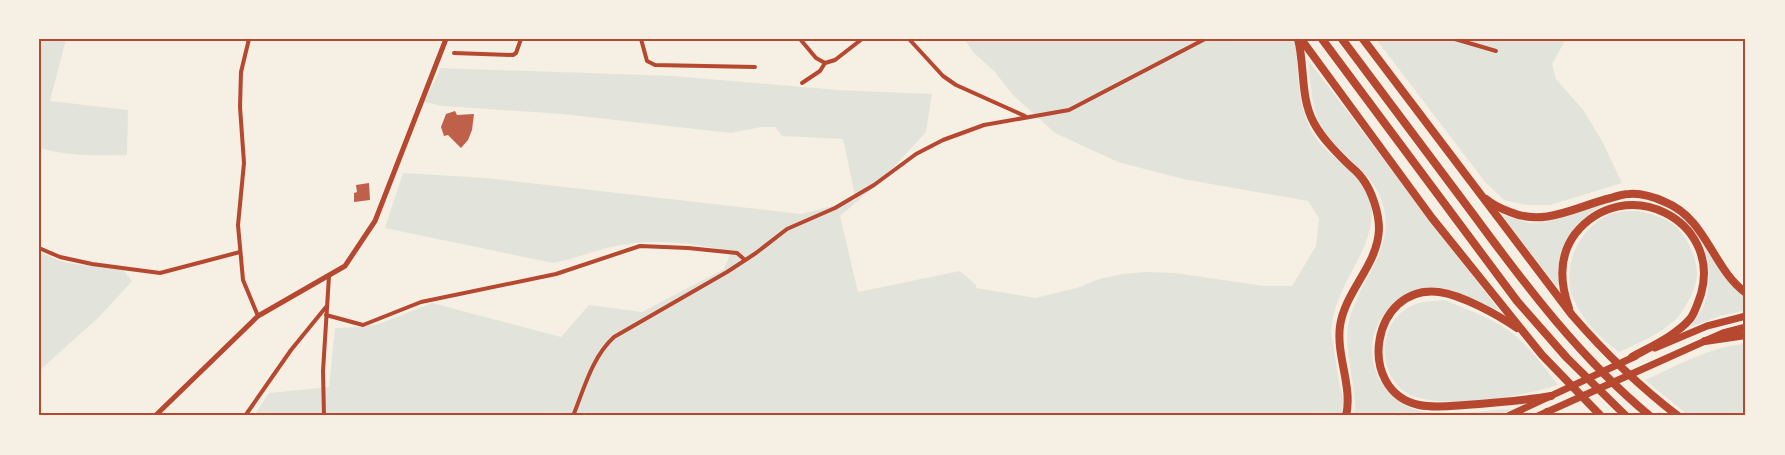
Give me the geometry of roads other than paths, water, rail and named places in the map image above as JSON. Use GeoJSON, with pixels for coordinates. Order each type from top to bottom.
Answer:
{"type":"FeatureCollection","features":[{"type":"Feature","properties":{"kind":"highway"},"geometry":{"type":"LineString","coordinates":[[1299,39],[1432,218],[1524,333],[1601,416]]}},
{"type":"Feature","properties":{"kind":"highway"},"geometry":{"type":"LineString","coordinates":[[1299,39],[1307,105],[1314,124],[1330,145],[1362,178],[1372,197],[1377,214],[1379,231],[1375,248],[1346,306],[1340,325],[1348,405],[1346,416]]}},
{"type":"Feature","properties":{"kind":"highway"},"geometry":{"type":"LineString","coordinates":[[1322,39],[1517,301],[1567,358],[1626,416]]}},
{"type":"Feature","properties":{"kind":"highway"},"geometry":{"type":"LineString","coordinates":[[1342,39],[1529,289],[1582,351],[1650,416]]}},
{"type":"Feature","properties":{"kind":"highway"},"geometry":{"type":"LineString","coordinates":[[1363,39],[1572,315],[1597,344],[1651,395],[1678,416]]}},
{"type":"Feature","properties":{"kind":"highway"},"geometry":{"type":"LineString","coordinates":[[1474,188],[1490,202],[1521,217],[1536,219],[1554,217],[1591,203],[1628,194],[1649,196],[1667,202],[1686,214],[1701,231],[1727,273],[1738,287],[1746,292]]}},
{"type":"Feature","properties":{"kind":"highway"},"geometry":{"type":"LineString","coordinates":[[1572,315],[1563,291],[1561,273],[1564,255],[1573,237],[1584,223],[1596,214],[1614,206],[1629,204],[1647,206],[1664,212],[1681,223],[1693,238],[1703,267],[1703,285],[1691,318],[1676,332],[1632,357]]}},
{"type":"Feature","properties":{"kind":"highway"},"geometry":{"type":"LineString","coordinates":[[1524,333],[1456,297],[1439,292],[1427,292],[1406,299],[1394,308],[1379,336],[1378,361],[1391,388],[1403,398],[1418,405],[1437,407],[1492,404],[1551,396]]}},
{"type":"Feature","properties":{"kind":"highway"},"geometry":{"type":"LineString","coordinates":[[1705,341],[1746,335]]}},
{"type":"Feature","properties":{"kind":"main road"},"geometry":{"type":"LineString","coordinates":[[1508,416],[1632,357],[1707,327],[1746,316]]}},
{"type":"Feature","properties":{"kind":"main road"},"geometry":{"type":"LineString","coordinates":[[1542,415],[1705,341],[1746,327]]}},
{"type":"Feature","properties":{"kind":"street"},"geometry":{"type":"LineString","coordinates":[[249,39],[241,72],[240,108],[244,163],[238,225],[245,289],[258,316]]}},
{"type":"Feature","properties":{"kind":"street"},"geometry":{"type":"LineString","coordinates":[[155,416],[258,316],[345,266],[352,257],[375,220],[446,39]]}},
{"type":"Feature","properties":{"kind":"street"},"geometry":{"type":"LineString","coordinates":[[454,53],[513,55],[516,53],[520,39]]}},
{"type":"Feature","properties":{"kind":"street"},"geometry":{"type":"LineString","coordinates":[[641,39],[647,61],[654,65],[755,67]]}},
{"type":"Feature","properties":{"kind":"street"},"geometry":{"type":"LineString","coordinates":[[800,39],[816,58],[825,63]]}},
{"type":"Feature","properties":{"kind":"street"},"geometry":{"type":"LineString","coordinates":[[802,83],[820,71],[825,63],[835,60],[862,39]]}},
{"type":"Feature","properties":{"kind":"street"},"geometry":{"type":"LineString","coordinates":[[909,39],[942,76],[956,85],[1025,116]]}},
{"type":"Feature","properties":{"kind":"street"},"geometry":{"type":"LineString","coordinates":[[573,416],[596,361],[604,346],[614,337],[745,260],[787,229],[835,208],[864,191],[916,154],[943,140],[984,125],[1069,110],[1205,39]]}},
{"type":"Feature","properties":{"kind":"street"},"geometry":{"type":"LineString","coordinates":[[1455,39],[1496,51]]}},
{"type":"Feature","properties":{"kind":"street"},"geometry":{"type":"LineString","coordinates":[[326,315],[363,325],[421,302],[556,274],[640,246],[737,253],[745,260]]}},
{"type":"Feature","properties":{"kind":"street"},"geometry":{"type":"LineString","coordinates":[[39,248],[60,257],[160,273],[240,252]]}},
{"type":"Feature","properties":{"kind":"street"},"geometry":{"type":"LineString","coordinates":[[324,416],[322,371],[329,276]]}},
{"type":"Feature","properties":{"kind":"street"},"geometry":{"type":"LineString","coordinates":[[245,416],[291,350],[327,306]]}}]}
